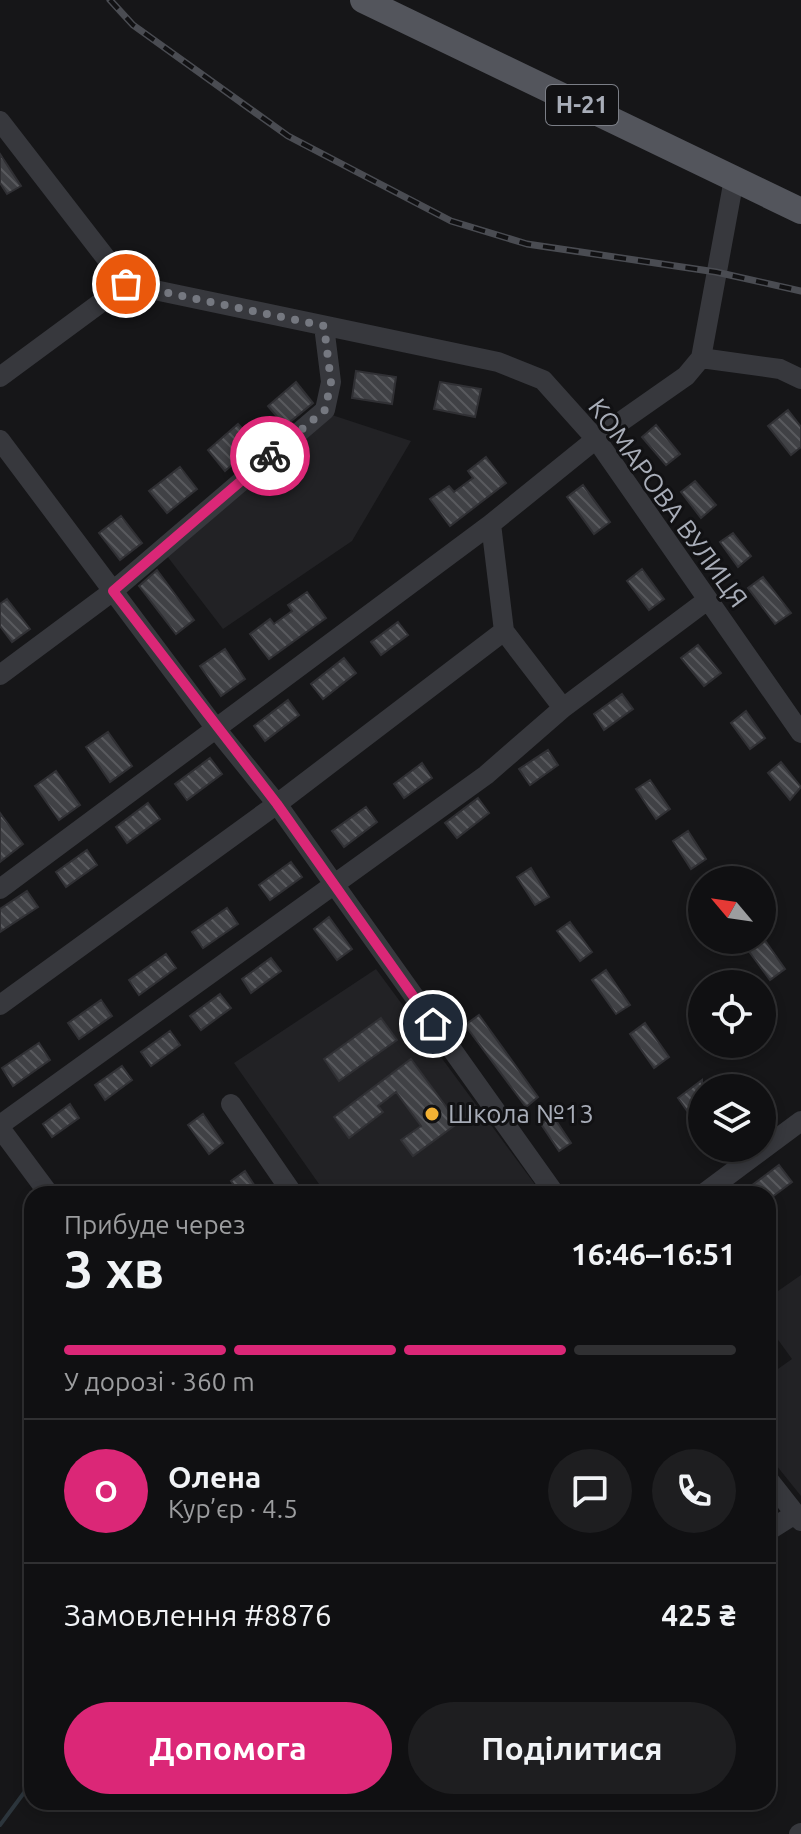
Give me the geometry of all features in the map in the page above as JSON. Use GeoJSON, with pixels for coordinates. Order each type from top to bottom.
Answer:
{"type":"FeatureCollection","features":[{"type":"Feature","properties":{"kind":"main road","name":"Н-21"},"geometry":{"type":"LineString","coordinates":[[363,0],[801,211]]}},
{"type":"Feature","properties":{"kind":"street"},"geometry":{"type":"LineString","coordinates":[[0,121],[126,284],[0,377]]}},
{"type":"Feature","properties":{"kind":"street"},"geometry":{"type":"LineString","coordinates":[[0,889],[491,524],[596,439],[686,376],[701,358],[734,179]]}},
{"type":"Feature","properties":{"kind":"street","name":"КОМАРОВА ВУЛИЦЯ"},"geometry":{"type":"LineString","coordinates":[[126,284],[498,362],[543,380],[596,439],[706,601],[801,733]]}},
{"type":"Feature","properties":{"kind":"street"},"geometry":{"type":"LineString","coordinates":[[0,675],[113,591],[325,410],[331,382],[324,326]]}},
{"type":"Feature","properties":{"kind":"street"},"geometry":{"type":"LineString","coordinates":[[701,358],[780,369],[801,379]]}},
{"type":"Feature","properties":{"kind":"street"},"geometry":{"type":"LineString","coordinates":[[0,440],[217,730],[277,804],[549,1186]]}},
{"type":"Feature","properties":{"kind":"street"},"geometry":{"type":"LineString","coordinates":[[491,524],[504,631],[563,708]]}},
{"type":"Feature","properties":{"kind":"street"},"geometry":{"type":"LineString","coordinates":[[43,1186],[0,1126],[486,775],[563,708],[706,601]]}},
{"type":"Feature","properties":{"kind":"street"},"geometry":{"type":"LineString","coordinates":[[0,1005],[277,804],[504,631]]}},
{"type":"Feature","properties":{"kind":"street"},"geometry":{"type":"LineString","coordinates":[[231,1104],[287,1186]]}},
{"type":"Feature","properties":{"kind":"street"},"geometry":{"type":"LineString","coordinates":[[714,1186],[801,1121]]}},
{"type":"Feature","properties":{"kind":"street"},"geometry":{"type":"LineString","coordinates":[[776,1489],[798,1518],[776,1528]]}},
{"type":"Feature","properties":{"kind":"shaded area"},"geometry":{"type":"Polygon","coordinates":[[[332,415],[411,441],[352,541],[223,629],[167,556],[332,415]]]}},
{"type":"Feature","properties":{"kind":"shaded area"},"geometry":{"type":"Polygon","coordinates":[[[376,969],[536,1186],[320,1186],[234,1063],[376,969]]]}},
{"type":"Feature","properties":{"kind":"shaded area"},"geometry":{"type":"Polygon","coordinates":[[[801,1275],[801,1496],[776,1465],[776,1370],[792,1359],[776,1337],[776,1292],[801,1275]]]}},
{"type":"Feature","properties":{"kind":"building"},"geometry":{"type":"Polygon","coordinates":[[[0,154],[21,186],[7,194],[0,183],[0,154]]]}},
{"type":"Feature","properties":{"kind":"building"},"geometry":{"type":"Polygon","coordinates":[[[356,371],[396,377],[392,404],[352,398],[356,371]]]}},
{"type":"Feature","properties":{"kind":"building"},"geometry":{"type":"Polygon","coordinates":[[[296,382],[313,403],[285,426],[268,406],[296,382]]]}},
{"type":"Feature","properties":{"kind":"building"},"geometry":{"type":"Polygon","coordinates":[[[440,382],[481,389],[475,417],[434,409],[440,382]]]}},
{"type":"Feature","properties":{"kind":"building"},"geometry":{"type":"Polygon","coordinates":[[[788,410],[801,427],[801,447],[791,455],[768,426],[788,410]]]}},
{"type":"Feature","properties":{"kind":"building"},"geometry":{"type":"Polygon","coordinates":[[[238,424],[256,444],[225,471],[208,450],[238,424]]]}},
{"type":"Feature","properties":{"kind":"building"},"geometry":{"type":"Polygon","coordinates":[[[656,425],[680,454],[666,465],[642,437],[656,425]]]}},
{"type":"Feature","properties":{"kind":"building"},"geometry":{"type":"Polygon","coordinates":[[[486,457],[506,483],[450,526],[430,499],[449,486],[454,492],[473,478],[468,471],[486,457]]]}},
{"type":"Feature","properties":{"kind":"building"},"geometry":{"type":"Polygon","coordinates":[[[180,467],[197,489],[167,513],[149,491],[180,467]]]}},
{"type":"Feature","properties":{"kind":"building"},"geometry":{"type":"Polygon","coordinates":[[[695,481],[716,505],[701,518],[681,492],[695,481]]]}},
{"type":"Feature","properties":{"kind":"building"},"geometry":{"type":"Polygon","coordinates":[[[583,485],[610,522],[594,534],[567,497],[583,485]]]}},
{"type":"Feature","properties":{"kind":"building"},"geometry":{"type":"Polygon","coordinates":[[[121,516],[142,543],[120,560],[99,533],[121,516]]]}},
{"type":"Feature","properties":{"kind":"building"},"geometry":{"type":"Polygon","coordinates":[[[733,533],[751,556],[738,567],[720,542],[733,533]]]}},
{"type":"Feature","properties":{"kind":"building"},"geometry":{"type":"Polygon","coordinates":[[[642,569],[664,599],[649,610],[627,581],[642,569]]]}},
{"type":"Feature","properties":{"kind":"building"},"geometry":{"type":"Polygon","coordinates":[[[157,570],[194,620],[176,634],[139,586],[157,570]]]}},
{"type":"Feature","properties":{"kind":"building"},"geometry":{"type":"Polygon","coordinates":[[[763,577],[791,613],[775,624],[748,588],[763,577]]]}},
{"type":"Feature","properties":{"kind":"building"},"geometry":{"type":"Polygon","coordinates":[[[307,592],[326,618],[269,659],[250,634],[270,619],[274,624],[292,611],[288,605],[307,592]]]}},
{"type":"Feature","properties":{"kind":"building"},"geometry":{"type":"Polygon","coordinates":[[[7,599],[30,629],[12,642],[0,626],[0,604],[7,599]]]}},
{"type":"Feature","properties":{"kind":"building"},"geometry":{"type":"Polygon","coordinates":[[[398,622],[408,635],[381,655],[371,642],[398,622]]]}},
{"type":"Feature","properties":{"kind":"building"},"geometry":{"type":"Polygon","coordinates":[[[698,645],[721,673],[704,686],[681,658],[698,645]]]}},
{"type":"Feature","properties":{"kind":"building"},"geometry":{"type":"Polygon","coordinates":[[[225,649],[245,679],[221,696],[200,666],[225,649]]]}},
{"type":"Feature","properties":{"kind":"building"},"geometry":{"type":"Polygon","coordinates":[[[344,658],[356,673],[323,699],[311,684],[344,658]]]}},
{"type":"Feature","properties":{"kind":"building"},"geometry":{"type":"Polygon","coordinates":[[[622,694],[633,709],[604,730],[594,714],[622,694]]]}},
{"type":"Feature","properties":{"kind":"building"},"geometry":{"type":"Polygon","coordinates":[[[288,700],[299,715],[265,741],[254,726],[288,700]]]}},
{"type":"Feature","properties":{"kind":"building"},"geometry":{"type":"Polygon","coordinates":[[[746,711],[765,738],[750,749],[731,723],[746,711]]]}},
{"type":"Feature","properties":{"kind":"building"},"geometry":{"type":"Polygon","coordinates":[[[108,732],[132,766],[110,782],[86,747],[108,732]]]}},
{"type":"Feature","properties":{"kind":"building"},"geometry":{"type":"Polygon","coordinates":[[[548,750],[558,765],[530,785],[519,769],[548,750]]]}},
{"type":"Feature","properties":{"kind":"building"},"geometry":{"type":"Polygon","coordinates":[[[210,758],[222,774],[187,800],[175,784],[210,758]]]}},
{"type":"Feature","properties":{"kind":"building"},"geometry":{"type":"Polygon","coordinates":[[[781,762],[801,787],[790,800],[768,773],[781,762]]]}},
{"type":"Feature","properties":{"kind":"building"},"geometry":{"type":"Polygon","coordinates":[[[422,763],[432,778],[404,798],[394,784],[422,763]]]}},
{"type":"Feature","properties":{"kind":"building"},"geometry":{"type":"Polygon","coordinates":[[[56,771],[80,805],[59,820],[35,786],[56,771]]]}},
{"type":"Feature","properties":{"kind":"building"},"geometry":{"type":"Polygon","coordinates":[[[650,780],[670,809],[656,819],[636,789],[650,780]]]}},
{"type":"Feature","properties":{"kind":"building"},"geometry":{"type":"Polygon","coordinates":[[[478,798],[489,813],[457,838],[445,823],[478,798]]]}},
{"type":"Feature","properties":{"kind":"building"},"geometry":{"type":"Polygon","coordinates":[[[148,803],[160,819],[127,843],[116,827],[148,803]]]}},
{"type":"Feature","properties":{"kind":"building"},"geometry":{"type":"Polygon","coordinates":[[[366,807],[377,822],[344,847],[332,831],[366,807]]]}},
{"type":"Feature","properties":{"kind":"building"},"geometry":{"type":"Polygon","coordinates":[[[0,813],[23,844],[0,862],[0,813]]]}},
{"type":"Feature","properties":{"kind":"building"},"geometry":{"type":"Polygon","coordinates":[[[688,831],[706,859],[696,866],[689,866],[673,841],[688,831]]]}},
{"type":"Feature","properties":{"kind":"building"},"geometry":{"type":"Polygon","coordinates":[[[87,850],[97,865],[66,887],[56,872],[87,850]]]}},
{"type":"Feature","properties":{"kind":"building"},"geometry":{"type":"Polygon","coordinates":[[[291,862],[302,877],[270,900],[259,885],[291,862]]]}},
{"type":"Feature","properties":{"kind":"building"},"geometry":{"type":"Polygon","coordinates":[[[531,868],[549,897],[535,905],[517,877],[531,868]]]}},
{"type":"Feature","properties":{"kind":"building"},"geometry":{"type":"Polygon","coordinates":[[[27,891],[38,907],[0,932],[0,909],[27,891]]]}},
{"type":"Feature","properties":{"kind":"building"},"geometry":{"type":"Polygon","coordinates":[[[227,908],[238,924],[203,948],[192,932],[227,908]]]}},
{"type":"Feature","properties":{"kind":"building"},"geometry":{"type":"Polygon","coordinates":[[[329,917],[352,949],[337,960],[314,929],[329,917]]]}},
{"type":"Feature","properties":{"kind":"building"},"geometry":{"type":"Polygon","coordinates":[[[570,922],[592,952],[580,961],[557,931],[570,922]]]}},
{"type":"Feature","properties":{"kind":"building"},"geometry":{"type":"Polygon","coordinates":[[[166,954],[176,968],[139,995],[129,980],[166,954]]]}},
{"type":"Feature","properties":{"kind":"building"},"geometry":{"type":"Polygon","coordinates":[[[751,954],[774,954],[785,969],[776,976],[776,970],[763,970],[751,954]]]}},
{"type":"Feature","properties":{"kind":"building"},"geometry":{"type":"Polygon","coordinates":[[[271,958],[281,971],[251,993],[242,979],[271,958]]]}},
{"type":"Feature","properties":{"kind":"building"},"geometry":{"type":"Polygon","coordinates":[[[606,970],[630,1005],[616,1014],[592,980],[606,970]]]}},
{"type":"Feature","properties":{"kind":"building"},"geometry":{"type":"Polygon","coordinates":[[[220,994],[231,1008],[201,1030],[190,1016],[220,994]]]}},
{"type":"Feature","properties":{"kind":"building"},"geometry":{"type":"Polygon","coordinates":[[[101,1000],[112,1016],[79,1039],[68,1023],[101,1000]]]}},
{"type":"Feature","properties":{"kind":"building"},"geometry":{"type":"Polygon","coordinates":[[[479,1015],[538,1097],[526,1107],[465,1025],[479,1015]]]}},
{"type":"Feature","properties":{"kind":"building"},"geometry":{"type":"Polygon","coordinates":[[[381,1018],[397,1040],[339,1081],[324,1059],[381,1018]]]}},
{"type":"Feature","properties":{"kind":"building"},"geometry":{"type":"Polygon","coordinates":[[[645,1023],[669,1057],[654,1068],[630,1034],[645,1023]]]}},
{"type":"Feature","properties":{"kind":"building"},"geometry":{"type":"Polygon","coordinates":[[[170,1031],[180,1045],[151,1066],[141,1052],[170,1031]]]}},
{"type":"Feature","properties":{"kind":"building"},"geometry":{"type":"Polygon","coordinates":[[[39,1043],[50,1060],[13,1086],[2,1068],[39,1043]]]}},
{"type":"Feature","properties":{"kind":"building","name":"Школа №13"},"geometry":{"type":"Polygon","coordinates":[[[411,1059],[458,1123],[413,1156],[401,1140],[421,1126],[396,1092],[378,1106],[383,1112],[349,1138],[334,1117],[411,1059]]]}},
{"type":"Feature","properties":{"kind":"building"},"geometry":{"type":"Polygon","coordinates":[[[122,1066],[132,1080],[105,1100],[95,1085],[122,1066]]]}},
{"type":"Feature","properties":{"kind":"building"},"geometry":{"type":"Polygon","coordinates":[[[688,1090],[688,1112],[678,1098],[688,1090]]]}},
{"type":"Feature","properties":{"kind":"building"},"geometry":{"type":"Polygon","coordinates":[[[70,1104],[79,1118],[52,1137],[43,1124],[70,1104]]]}},
{"type":"Feature","properties":{"kind":"building"},"geometry":{"type":"Polygon","coordinates":[[[203,1114],[223,1143],[209,1154],[188,1125],[203,1114]]]}},
{"type":"Feature","properties":{"kind":"building"},"geometry":{"type":"Polygon","coordinates":[[[553,1116],[571,1143],[559,1151],[541,1124],[553,1116]]]}},
{"type":"Feature","properties":{"kind":"building"},"geometry":{"type":"Polygon","coordinates":[[[779,1165],[792,1182],[776,1194],[776,1186],[751,1186],[779,1165]]]}},
{"type":"Feature","properties":{"kind":"building"},"geometry":{"type":"Polygon","coordinates":[[[245,1171],[255,1186],[234,1186],[231,1181],[245,1171]]]}},
{"type":"Feature","properties":{"kind":"waterway"},"geometry":{"type":"LineString","coordinates":[[0,1825],[24,1793]]}},
{"type":"Feature","properties":{"kind":"railway"},"geometry":{"type":"LineString","coordinates":[[110,0],[133,25],[288,136],[451,221],[527,244],[716,272],[801,291]]}},
{"type":"Feature","properties":{"kind":"way so far"},"geometry":{"type":"LineString","coordinates":[[126,284],[324,326],[331,382],[325,410],[270,456]]}},
{"type":"Feature","properties":{"kind":"place","name":"Школа №13"},"geometry":{"type":"Point","coordinates":[432,1114]}},
{"type":"Feature","properties":{"kind":"route"},"geometry":{"type":"LineString","coordinates":[[270,456],[113,591],[277,804],[433,1024]]}}]}
